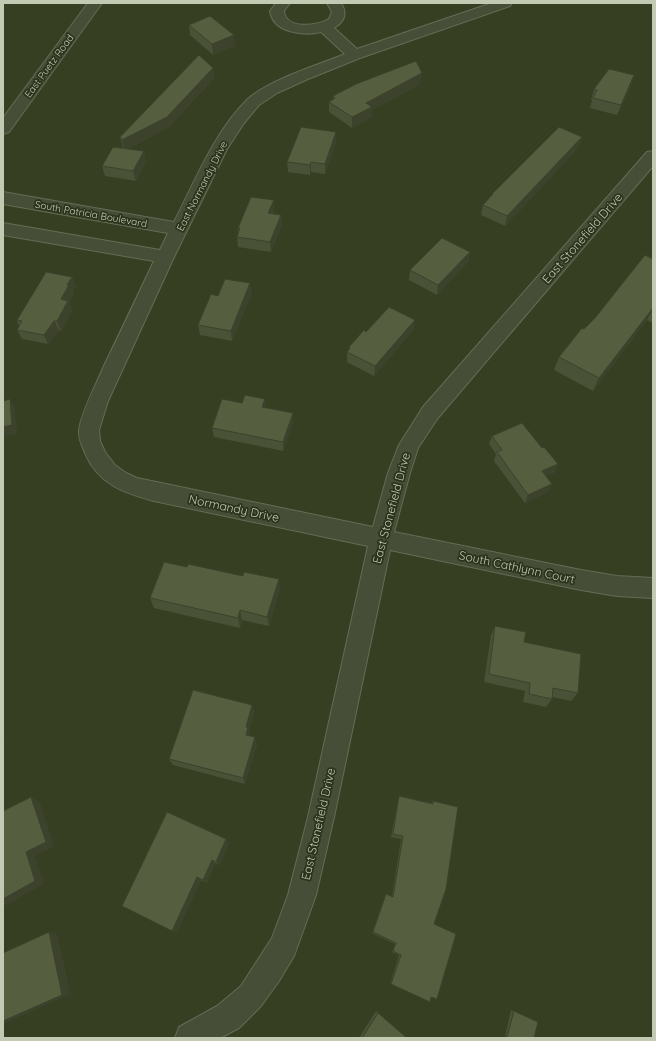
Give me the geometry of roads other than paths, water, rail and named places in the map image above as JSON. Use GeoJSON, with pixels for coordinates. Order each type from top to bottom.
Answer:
{"type":"FeatureCollection","features":[{"type":"Feature","properties":{"kind":"street","name":"East Puetz Road"},"geometry":{"type":"LineString","coordinates":[[3,129],[95,3]]}},
{"type":"Feature","properties":{"kind":"street"},"geometry":{"type":"LineString","coordinates":[[283,3],[278,9],[277,14],[280,20],[285,25],[304,30],[324,27],[332,24],[337,19],[339,13],[338,8],[334,3]]}},
{"type":"Feature","properties":{"kind":"street","name":"East Normandy Drive"},"geometry":{"type":"LineString","coordinates":[[97,457],[90,441],[89,430],[92,415],[165,257],[219,149],[238,120],[254,102],[272,90],[355,55],[505,3]]}},
{"type":"Feature","properties":{"kind":"street"},"geometry":{"type":"LineString","coordinates":[[324,27],[355,55]]}},
{"type":"Feature","properties":{"kind":"street","name":"East Stonefield Drive"},"geometry":{"type":"LineString","coordinates":[[190,1038],[228,1017],[251,996],[269,972],[284,946],[302,895],[381,538],[399,473],[409,445],[430,412],[653,156]]}},
{"type":"Feature","properties":{"kind":"street","name":"South Patricia Boulevard"},"geometry":{"type":"LineString","coordinates":[[3,198],[180,229]]}},
{"type":"Feature","properties":{"kind":"street"},"geometry":{"type":"LineString","coordinates":[[3,229],[165,257]]}},
{"type":"Feature","properties":{"kind":"street","name":"Normandy Drive"},"geometry":{"type":"LineString","coordinates":[[97,457],[108,472],[132,486],[154,492],[381,538]]}},
{"type":"Feature","properties":{"kind":"street","name":"South Cathlynn Court"},"geometry":{"type":"LineString","coordinates":[[381,538],[581,580],[617,586],[653,588]]}}]}
